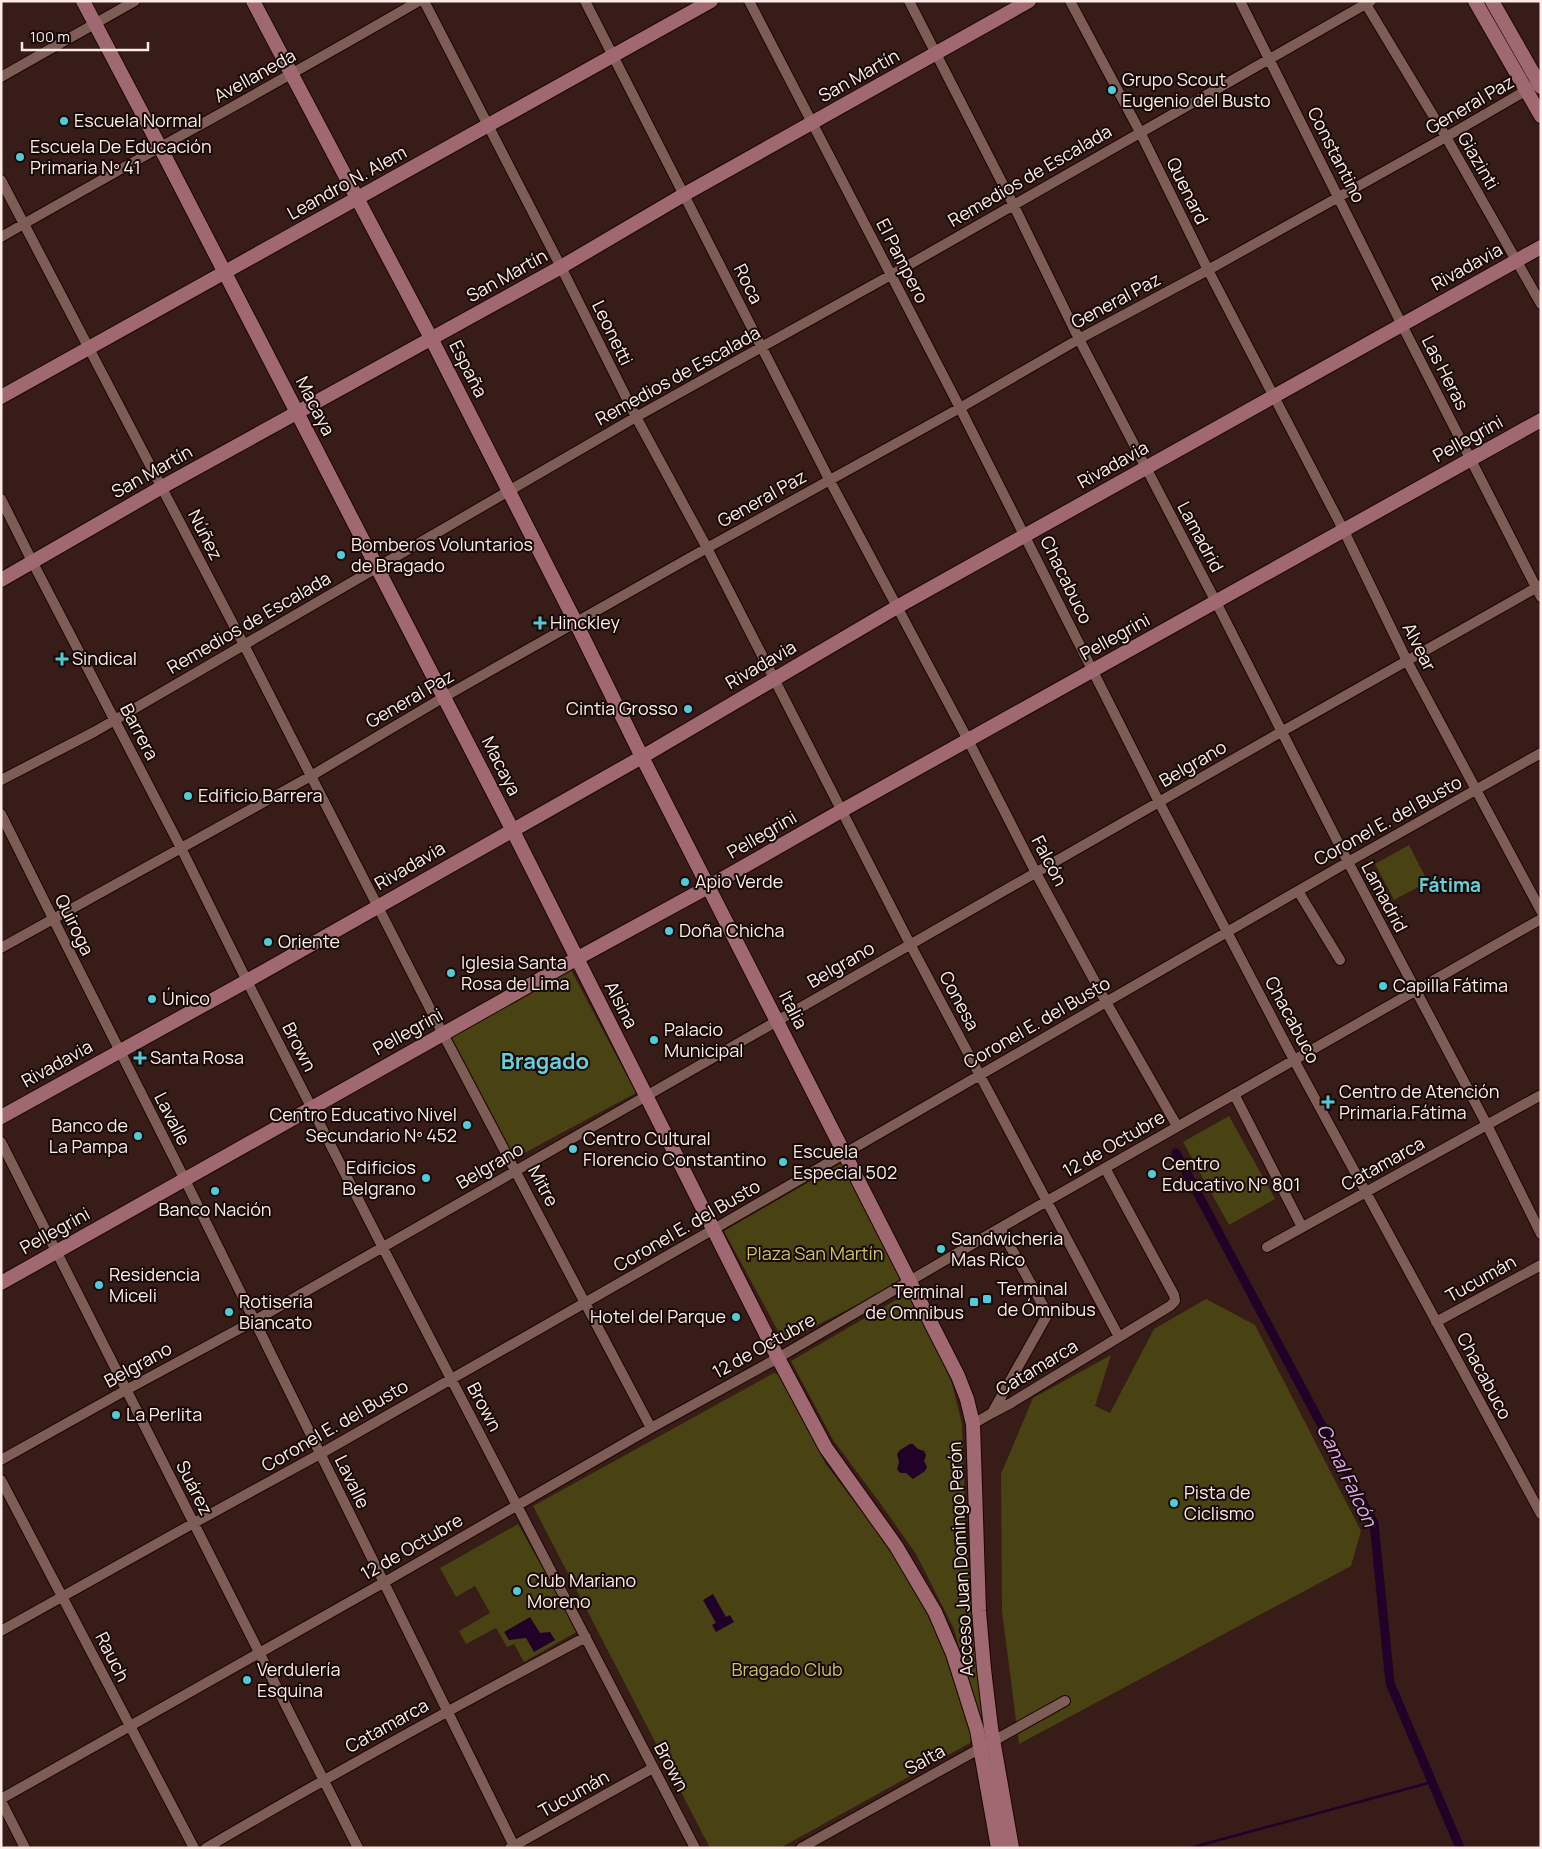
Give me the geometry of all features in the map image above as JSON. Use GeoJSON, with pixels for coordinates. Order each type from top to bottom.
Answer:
{"type":"FeatureCollection","features":[{"type":"Feature","properties":{"kind":"main road","name":"Macaya"},"geometry":{"type":"LineString","coordinates":[[83,1],[378,567],[512,829]]}},
{"type":"Feature","properties":{"kind":"main road","name":"España"},"geometry":{"type":"LineString","coordinates":[[253,1],[432,340],[642,756]]}},
{"type":"Feature","properties":{"kind":"main road","name":"Leandro N. Alem"},"geometry":{"type":"LineString","coordinates":[[1,397],[711,1]]}},
{"type":"Feature","properties":{"kind":"main road","name":"San Martín"},"geometry":{"type":"LineString","coordinates":[[1,580],[162,487],[432,340],[685,194],[1028,1]]}},
{"type":"Feature","properties":{"kind":"main road"},"geometry":{"type":"LineString","coordinates":[[1475,1],[1541,116]]}},
{"type":"Feature","properties":{"kind":"main road"},"geometry":{"type":"LineString","coordinates":[[1492,1],[1540,84]]}},
{"type":"Feature","properties":{"kind":"main road","name":"Rivadavia"},"geometry":{"type":"LineString","coordinates":[[1,1117],[247,981],[642,756],[897,607],[1541,247]]}},
{"type":"Feature","properties":{"kind":"main road","name":"Pellegrini"},"geometry":{"type":"LineString","coordinates":[[1,1283],[576,959],[1093,672],[1541,420]]}},
{"type":"Feature","properties":{"kind":"main road","name":"Italia"},"geometry":{"type":"LineString","coordinates":[[642,756],[909,1281]]}},
{"type":"Feature","properties":{"kind":"main road","name":"Alsina"},"geometry":{"type":"LineString","coordinates":[[512,829],[778,1358]]}},
{"type":"Feature","properties":{"kind":"main road","name":"Acceso Juan Domingo Perón"},"geometry":{"type":"LineString","coordinates":[[909,1281],[950,1358],[967,1399],[972,1424],[979,1611],[991,1728],[987,1743],[998,1848]]}},
{"type":"Feature","properties":{"kind":"main road","name":"Acceso Juan Domingo Perón"},"geometry":{"type":"LineString","coordinates":[[778,1358],[826,1448],[896,1546],[935,1612],[987,1743],[1012,1848]]}},
{"type":"Feature","properties":{"kind":"street"},"geometry":{"type":"LineString","coordinates":[[1,76],[135,1]]}},
{"type":"Feature","properties":{"kind":"street","name":"Avellaneda"},"geometry":{"type":"LineString","coordinates":[[1,237],[160,147],[291,76],[419,1]]}},
{"type":"Feature","properties":{"kind":"street","name":"Leonetti"},"geometry":{"type":"LineString","coordinates":[[424,1],[636,417],[773,679]]}},
{"type":"Feature","properties":{"kind":"street","name":"Roca"},"geometry":{"type":"LineString","coordinates":[[585,1],[685,194],[761,347],[897,607]]}},
{"type":"Feature","properties":{"kind":"street","name":"El Pampero"},"geometry":{"type":"LineString","coordinates":[[749,1],[814,123],[1025,536]]}},
{"type":"Feature","properties":{"kind":"street","name":"Lamadrid"},"geometry":{"type":"LineString","coordinates":[[909,1],[1013,204],[1079,339],[1216,602],[1348,862],[1487,1124],[1541,1234]]}},
{"type":"Feature","properties":{"kind":"street","name":"Quenard"},"geometry":{"type":"LineString","coordinates":[[1070,1],[1140,132],[1272,396]]}},
{"type":"Feature","properties":{"kind":"street","name":"Constantino"},"geometry":{"type":"LineString","coordinates":[[1240,1],[1402,325]]}},
{"type":"Feature","properties":{"kind":"street","name":"Remedios de Escalada"},"geometry":{"type":"LineString","coordinates":[[1,780],[115,720],[636,417],[891,275],[1367,2]]}},
{"type":"Feature","properties":{"kind":"street","name":"Giazinti"},"geometry":{"type":"LineString","coordinates":[[1367,2],[1541,304]]}},
{"type":"Feature","properties":{"kind":"street","name":"General Paz"},"geometry":{"type":"LineString","coordinates":[[1,948],[312,776],[444,697],[706,548],[830,481],[1079,339],[1208,270],[1540,84]]}},
{"type":"Feature","properties":{"kind":"street","name":"Núñez"},"geometry":{"type":"LineString","coordinates":[[1,180],[312,776],[377,906]]}},
{"type":"Feature","properties":{"kind":"street","name":"Las Heras"},"geometry":{"type":"LineString","coordinates":[[1402,325],[1539,590]]}},
{"type":"Feature","properties":{"kind":"street","name":"Alvear"},"geometry":{"type":"LineString","coordinates":[[1272,396],[1344,530],[1408,661],[1541,911]]}},
{"type":"Feature","properties":{"kind":"street","name":"Barrera"},"geometry":{"type":"LineString","coordinates":[[1,499],[32,563],[182,848],[247,981]]}},
{"type":"Feature","properties":{"kind":"street","name":"Chacabuco"},"geometry":{"type":"LineString","coordinates":[[1025,536],[1159,802],[1294,1060],[1541,1514]]}},
{"type":"Feature","properties":{"kind":"street","name":"Belgrano"},"geometry":{"type":"LineString","coordinates":[[1,1460],[254,1321],[645,1095],[1281,732],[1539,590]]}},
{"type":"Feature","properties":{"kind":"street","name":"Falcón"},"geometry":{"type":"LineString","coordinates":[[897,607],[1036,873],[1106,1002],[1177,1126]]}},
{"type":"Feature","properties":{"kind":"street","name":"Conesa"},"geometry":{"type":"LineString","coordinates":[[773,679],[910,944],[1119,1337]]}},
{"type":"Feature","properties":{"kind":"street","name":"Coronel E. del Busto"},"geometry":{"type":"LineString","coordinates":[[1,1631],[320,1454],[714,1230],[1541,752]]}},
{"type":"Feature","properties":{"kind":"street","name":"Quiroga"},"geometry":{"type":"LineString","coordinates":[[1,814],[118,1051]]}},
{"type":"Feature","properties":{"kind":"street"},"geometry":{"type":"LineString","coordinates":[[1298,891],[1340,960]]}},
{"type":"Feature","properties":{"kind":"street","name":"Mitre"},"geometry":{"type":"LineString","coordinates":[[377,906],[651,1428]]}},
{"type":"Feature","properties":{"kind":"street","name":"12 de Octubre"},"geometry":{"type":"LineString","coordinates":[[1,1800],[258,1652],[383,1583],[517,1504],[778,1358],[1046,1201],[1541,919]]}},
{"type":"Feature","properties":{"kind":"street","name":"Brown"},"geometry":{"type":"LineString","coordinates":[[247,981],[382,1246],[695,1848]]}},
{"type":"Feature","properties":{"kind":"street","name":"Lavalle"},"geometry":{"type":"LineString","coordinates":[[118,1051],[185,1180],[513,1847]]}},
{"type":"Feature","properties":{"kind":"street"},"geometry":{"type":"LineString","coordinates":[[1234,1094],[1302,1226]]}},
{"type":"Feature","properties":{"kind":"street","name":"Catamarca"},"geometry":{"type":"LineString","coordinates":[[1267,1246],[1541,1095]]}},
{"type":"Feature","properties":{"kind":"street","name":"Suárez"},"geometry":{"type":"LineString","coordinates":[[1,1142],[358,1848]]}},
{"type":"Feature","properties":{"kind":"street","name":"Catamarca"},"geometry":{"type":"LineString","coordinates":[[972,1424],[1012,1403],[1170,1306],[1174,1301],[1174,1294],[1105,1168]]}},
{"type":"Feature","properties":{"kind":"street"},"geometry":{"type":"LineString","coordinates":[[992,1413],[1046,1317],[1046,1311],[1000,1228]]}},
{"type":"Feature","properties":{"kind":"street","name":"Tucumán"},"geometry":{"type":"LineString","coordinates":[[1436,1322],[1541,1265]]}},
{"type":"Feature","properties":{"kind":"street","name":"Rauch"},"geometry":{"type":"LineString","coordinates":[[1,1480],[194,1848]]}},
{"type":"Feature","properties":{"kind":"street","name":"Catamarca"},"geometry":{"type":"LineString","coordinates":[[206,1848],[323,1779],[586,1637]]}},
{"type":"Feature","properties":{"kind":"street","name":"Salta"},"geometry":{"type":"LineString","coordinates":[[801,1848],[1065,1701]]}},
{"type":"Feature","properties":{"kind":"street","name":"Tucumán"},"geometry":{"type":"LineString","coordinates":[[513,1847],[653,1768]]}},
{"type":"Feature","properties":{"kind":"street"},"geometry":{"type":"LineString","coordinates":[[1,1800],[25,1848]]}},
{"type":"Feature","properties":{"kind":"green space"},"geometry":{"type":"Polygon","coordinates":[[[1409,845],[1428,882],[1394,900],[1375,864],[1409,845]]]}},
{"type":"Feature","properties":{"kind":"green space"},"geometry":{"type":"Polygon","coordinates":[[[571,970],[636,1093],[515,1158],[450,1035],[571,970]]]}},
{"type":"Feature","properties":{"kind":"green space"},"geometry":{"type":"Polygon","coordinates":[[[1229,1116],[1275,1199],[1229,1225],[1183,1142],[1229,1116]]]}},
{"type":"Feature","properties":{"kind":"green space","name":"Plaza San Martín"},"geometry":{"type":"Polygon","coordinates":[[[845,1161],[904,1281],[784,1342],[724,1231],[845,1161]]]}},
{"type":"Feature","properties":{"kind":"green space"},"geometry":{"type":"Polygon","coordinates":[[[908,1293],[952,1383],[962,1424],[966,1533],[977,1660],[985,1724],[979,1721],[954,1629],[916,1554],[833,1440],[791,1361],[908,1293]]]}},
{"type":"Feature","properties":{"kind":"green space","name":"Pista de Ciclismo"},"geometry":{"type":"Polygon","coordinates":[[[1206,1299],[1255,1325],[1361,1531],[1351,1566],[1019,1744],[1002,1611],[1001,1474],[1033,1398],[1111,1355],[1095,1406],[1110,1413],[1154,1329],[1206,1299]]]}},
{"type":"Feature","properties":{"kind":"green space","name":"Bragado Club"},"geometry":{"type":"Polygon","coordinates":[[[774,1373],[784,1376],[825,1463],[890,1549],[944,1640],[973,1731],[970,1743],[780,1848],[710,1848],[533,1506],[774,1373]]]}},
{"type":"Feature","properties":{"kind":"green space","name":"Club Mariano Moreno"},"geometry":{"type":"Polygon","coordinates":[[[518,1524],[578,1631],[524,1662],[514,1644],[507,1647],[496,1628],[466,1644],[459,1631],[490,1613],[475,1586],[456,1597],[440,1568],[518,1524]]]}},
{"type":"Feature","properties":{"kind":"shaded area"},"geometry":{"type":"Polygon","coordinates":[[[910,1444],[924,1451],[926,1455],[924,1461],[927,1467],[925,1471],[913,1479],[906,1473],[900,1473],[897,1469],[899,1462],[897,1454],[910,1444]]]}},
{"type":"Feature","properties":{"kind":"shaded area"},"geometry":{"type":"Polygon","coordinates":[[[713,1594],[726,1617],[730,1615],[734,1622],[716,1632],[712,1625],[716,1623],[703,1600],[713,1594]]]}},
{"type":"Feature","properties":{"kind":"shaded area"},"geometry":{"type":"Polygon","coordinates":[[[530,1617],[540,1633],[550,1632],[555,1640],[534,1652],[526,1638],[509,1640],[504,1632],[530,1617]]]}},
{"type":"Feature","properties":{"kind":"waterway","name":"Canal Falcón"},"geometry":{"type":"LineString","coordinates":[[1176,1153],[1374,1523],[1390,1683],[1460,1848]]}},
{"type":"Feature","properties":{"kind":"waterway"},"geometry":{"type":"LineString","coordinates":[[1190,1848],[1432,1782]]}},
{"type":"Feature","properties":{"kind":"place","name":"Grupo Scout Eugenio del Busto"},"geometry":{"type":"Point","coordinates":[1112,90]}},
{"type":"Feature","properties":{"kind":"place","name":"Escuela Normal"},"geometry":{"type":"Point","coordinates":[64,121]}},
{"type":"Feature","properties":{"kind":"place","name":"Escuela De Educación Primaria Nº 41"},"geometry":{"type":"Point","coordinates":[20,157]}},
{"type":"Feature","properties":{"kind":"place","name":"Bomberos Voluntarios de Bragado"},"geometry":{"type":"Point","coordinates":[341,555]}},
{"type":"Feature","properties":{"kind":"place","name":"Hinckley"},"geometry":{"type":"Point","coordinates":[540,623]}},
{"type":"Feature","properties":{"kind":"place","name":"Sindical"},"geometry":{"type":"Point","coordinates":[62,659]}},
{"type":"Feature","properties":{"kind":"place","name":"Cintia Grosso"},"geometry":{"type":"Point","coordinates":[688,709]}},
{"type":"Feature","properties":{"kind":"place","name":"Edificio Barrera"},"geometry":{"type":"Point","coordinates":[188,796]}},
{"type":"Feature","properties":{"kind":"place","name":"Apio Verde"},"geometry":{"type":"Point","coordinates":[685,882]}},
{"type":"Feature","properties":{"kind":"place","name":"Doña Chicha"},"geometry":{"type":"Point","coordinates":[669,931]}},
{"type":"Feature","properties":{"kind":"place","name":"Oriente"},"geometry":{"type":"Point","coordinates":[268,942]}},
{"type":"Feature","properties":{"kind":"place","name":"Iglesia Santa Rosa de Lima"},"geometry":{"type":"Point","coordinates":[451,973]}},
{"type":"Feature","properties":{"kind":"place","name":"Capilla Fátima"},"geometry":{"type":"Point","coordinates":[1383,986]}},
{"type":"Feature","properties":{"kind":"place","name":"Único"},"geometry":{"type":"Point","coordinates":[152,999]}},
{"type":"Feature","properties":{"kind":"place","name":"Palacio Municipal"},"geometry":{"type":"Point","coordinates":[654,1040]}},
{"type":"Feature","properties":{"kind":"place","name":"Santa Rosa"},"geometry":{"type":"Point","coordinates":[140,1058]}},
{"type":"Feature","properties":{"kind":"place","name":"Centro de Atención Primaria.Fátima"},"geometry":{"type":"Point","coordinates":[1328,1102]}},
{"type":"Feature","properties":{"kind":"place","name":"Centro Educativo Nivel Secundario Nº 452"},"geometry":{"type":"Point","coordinates":[467,1125]}},
{"type":"Feature","properties":{"kind":"place","name":"Banco de La Pampa"},"geometry":{"type":"Point","coordinates":[138,1136]}},
{"type":"Feature","properties":{"kind":"place","name":"Centro Cultural Florencio Constantino"},"geometry":{"type":"Point","coordinates":[573,1149]}},
{"type":"Feature","properties":{"kind":"place","name":"Escuela Especial 502"},"geometry":{"type":"Point","coordinates":[783,1162]}},
{"type":"Feature","properties":{"kind":"place","name":"Centro Educativo N° 801"},"geometry":{"type":"Point","coordinates":[1152,1174]}},
{"type":"Feature","properties":{"kind":"place","name":"Edificios Belgrano"},"geometry":{"type":"Point","coordinates":[426,1178]}},
{"type":"Feature","properties":{"kind":"place","name":"Banco Nación"},"geometry":{"type":"Point","coordinates":[215,1191]}},
{"type":"Feature","properties":{"kind":"place","name":"Sandwicheria Mas Rico"},"geometry":{"type":"Point","coordinates":[941,1249]}},
{"type":"Feature","properties":{"kind":"place","name":"Residencia Miceli"},"geometry":{"type":"Point","coordinates":[99,1285]}},
{"type":"Feature","properties":{"kind":"place","name":"Terminal de Ómnibus"},"geometry":{"type":"Point","coordinates":[987,1299]}},
{"type":"Feature","properties":{"kind":"place","name":"Terminal de Omnibus"},"geometry":{"type":"Point","coordinates":[974,1302]}},
{"type":"Feature","properties":{"kind":"place","name":"Rotiseria Biancato"},"geometry":{"type":"Point","coordinates":[229,1312]}},
{"type":"Feature","properties":{"kind":"place","name":"Hotel del Parque"},"geometry":{"type":"Point","coordinates":[736,1317]}},
{"type":"Feature","properties":{"kind":"place","name":"La Perlita"},"geometry":{"type":"Point","coordinates":[116,1415]}},
{"type":"Feature","properties":{"kind":"place","name":"Pista de Ciclismo"},"geometry":{"type":"Point","coordinates":[1174,1503]}},
{"type":"Feature","properties":{"kind":"place","name":"Club Mariano Moreno"},"geometry":{"type":"Point","coordinates":[517,1591]}},
{"type":"Feature","properties":{"kind":"place","name":"Verdulería Esquina"},"geometry":{"type":"Point","coordinates":[247,1680]}},
{"type":"Feature","properties":{"kind":"district","name":"Fátima"},"geometry":{"type":"Point","coordinates":[1450,885]}},
{"type":"Feature","properties":{"kind":"district","name":"Bragado"},"geometry":{"type":"Point","coordinates":[545,1061]}}]}
